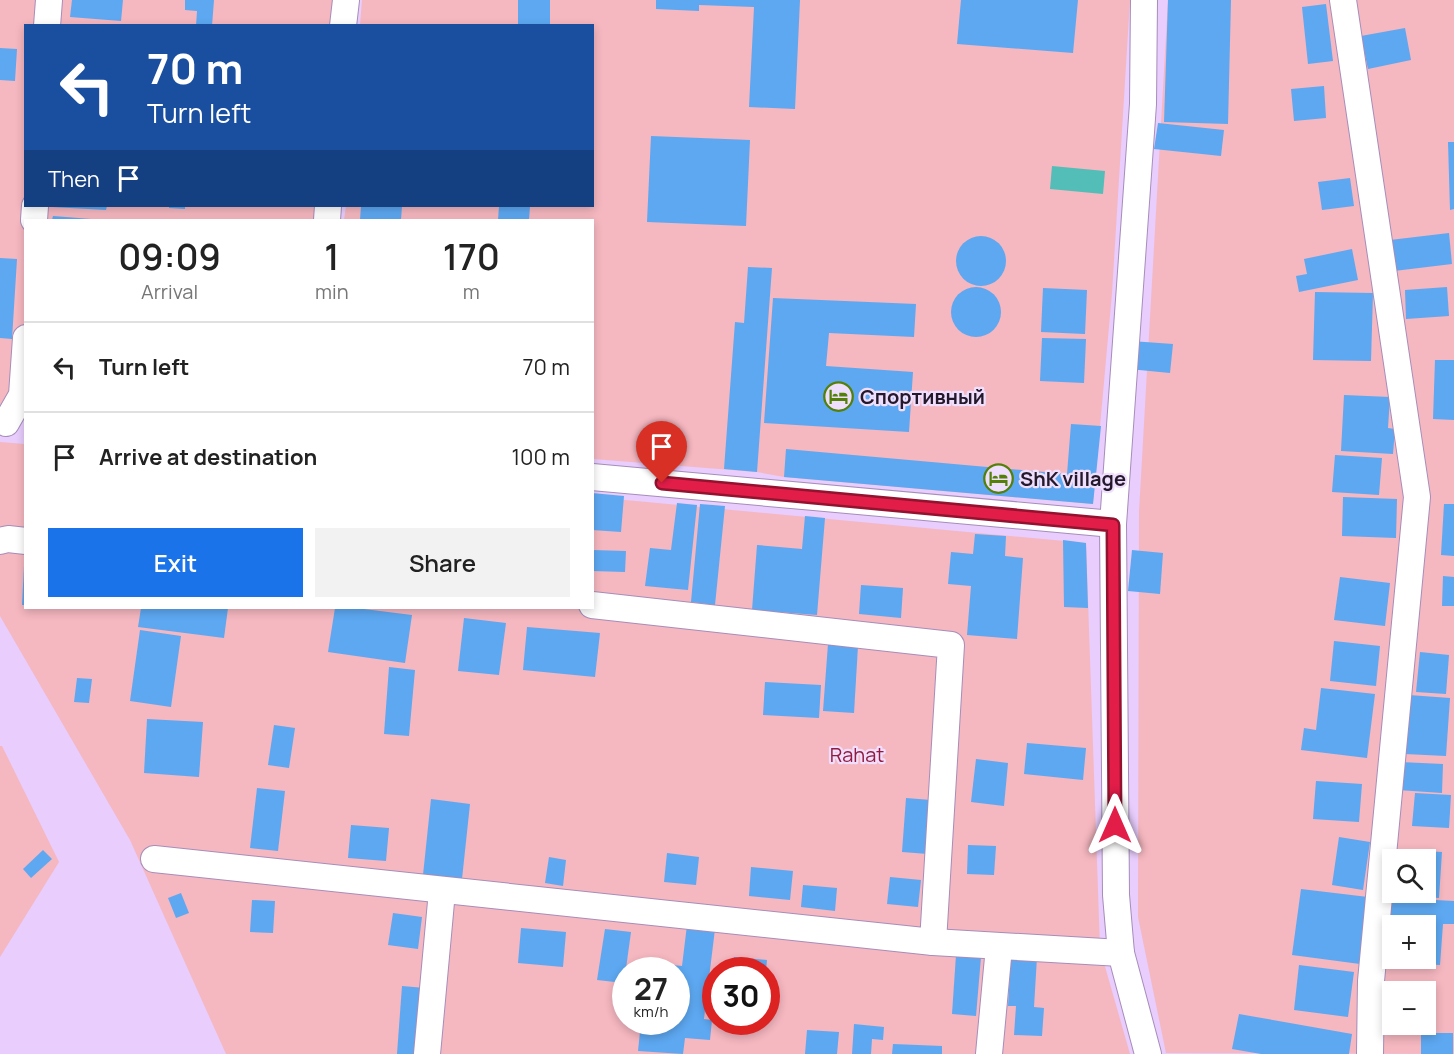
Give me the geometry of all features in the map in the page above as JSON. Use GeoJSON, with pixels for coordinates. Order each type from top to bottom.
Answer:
{"type":"FeatureCollection","features":[{"type":"Feature","properties":{"kind":"street"},"geometry":{"type":"LineString","coordinates":[[47,24],[49,0]]}},
{"type":"Feature","properties":{"kind":"street"},"geometry":{"type":"LineString","coordinates":[[343,24],[345,0]]}},
{"type":"Feature","properties":{"kind":"street"},"geometry":{"type":"LineString","coordinates":[[1144,0],[1143,104],[1113,525],[1116,895],[1121,953],[1149,1054]]}},
{"type":"Feature","properties":{"kind":"street"},"geometry":{"type":"LineString","coordinates":[[1343,0],[1417,497],[1371,981],[1370,1054]]}},
{"type":"Feature","properties":{"kind":"street"},"geometry":{"type":"LineString","coordinates":[[11,424],[24,349]]}},
{"type":"Feature","properties":{"kind":"street"},"geometry":{"type":"LineString","coordinates":[[594,477],[1113,525]]}},
{"type":"Feature","properties":{"kind":"street"},"geometry":{"type":"LineString","coordinates":[[0,541],[8,539],[24,541]]}},
{"type":"Feature","properties":{"kind":"street"},"geometry":{"type":"LineString","coordinates":[[594,605],[951,645],[933,942]]}},
{"type":"Feature","properties":{"kind":"street"},"geometry":{"type":"LineString","coordinates":[[154,859],[933,942],[1121,953]]}},
{"type":"Feature","properties":{"kind":"street"},"geometry":{"type":"LineString","coordinates":[[427,1054],[442,891]]}},
{"type":"Feature","properties":{"kind":"street"},"geometry":{"type":"LineString","coordinates":[[989,1054],[999,947]]}},
{"type":"Feature","properties":{"kind":"green space"},"geometry":{"type":"Polygon","coordinates":[[[0,0],[339,0],[337,24],[24,24],[24,207],[320,207],[318,219],[24,219],[24,416],[0,415],[0,0]]]}},
{"type":"Feature","properties":{"kind":"green space"},"geometry":{"type":"Polygon","coordinates":[[[362,0],[1130,0],[1112,293],[1093,504],[594,459],[594,219],[344,219],[346,207],[594,207],[594,24],[360,24],[362,0]]]}},
{"type":"Feature","properties":{"kind":"green space"},"geometry":{"type":"Polygon","coordinates":[[[1168,0],[1454,0],[1454,1054],[1166,1053],[1138,917],[1139,512],[1168,0]]]}},
{"type":"Feature","properties":{"kind":"green space","name":"Rahat"},"geometry":{"type":"Polygon","coordinates":[[[0,442],[24,444],[24,609],[594,609],[594,497],[1086,543],[1100,949],[1130,1054],[226,1054],[130,840],[0,616],[0,442]]]}},
{"type":"Feature","properties":{"kind":"green space"},"geometry":{"type":"Polygon","coordinates":[[[0,746],[59,862],[0,957],[0,746]]]}},
{"type":"Feature","properties":{"kind":"shaded area"},"geometry":{"type":"Polygon","coordinates":[[[1052,166],[1105,171],[1103,194],[1050,189],[1052,166]]]}},
{"type":"Feature","properties":{"kind":"building"},"geometry":{"type":"Polygon","coordinates":[[[72,0],[123,0],[121,21],[70,17],[72,0]]]}},
{"type":"Feature","properties":{"kind":"building"},"geometry":{"type":"Polygon","coordinates":[[[185,0],[214,0],[212,24],[196,24],[197,11],[185,10],[185,0]]]}},
{"type":"Feature","properties":{"kind":"building"},"geometry":{"type":"Polygon","coordinates":[[[518,0],[550,0],[550,24],[518,24],[518,0]]]}},
{"type":"Feature","properties":{"kind":"building"},"geometry":{"type":"Polygon","coordinates":[[[656,0],[800,0],[795,109],[749,107],[754,7],[699,5],[699,11],[656,9],[656,0]]]}},
{"type":"Feature","properties":{"kind":"building"},"geometry":{"type":"Polygon","coordinates":[[[961,0],[1078,0],[1073,53],[957,44],[961,0]]]}},
{"type":"Feature","properties":{"kind":"building"},"geometry":{"type":"Polygon","coordinates":[[[1168,0],[1231,0],[1228,124],[1164,122],[1168,0]]]}},
{"type":"Feature","properties":{"kind":"building"},"geometry":{"type":"Polygon","coordinates":[[[1326,4],[1333,61],[1308,64],[1302,7],[1326,4]]]}},
{"type":"Feature","properties":{"kind":"building"},"geometry":{"type":"Polygon","coordinates":[[[1405,28],[1411,60],[1368,69],[1361,36],[1405,28]]]}},
{"type":"Feature","properties":{"kind":"building"},"geometry":{"type":"Polygon","coordinates":[[[0,48],[17,49],[15,81],[0,80],[0,48]]]}},
{"type":"Feature","properties":{"kind":"building"},"geometry":{"type":"Polygon","coordinates":[[[1324,86],[1326,118],[1294,121],[1291,89],[1324,86]]]}},
{"type":"Feature","properties":{"kind":"building"},"geometry":{"type":"Polygon","coordinates":[[[1158,123],[1224,130],[1221,156],[1154,149],[1158,123]]]}},
{"type":"Feature","properties":{"kind":"building"},"geometry":{"type":"Polygon","coordinates":[[[651,136],[750,140],[746,226],[647,222],[651,136]]]}},
{"type":"Feature","properties":{"kind":"building"},"geometry":{"type":"Polygon","coordinates":[[[1448,142],[1454,142],[1454,209],[1450,210],[1448,142]]]}},
{"type":"Feature","properties":{"kind":"building"},"geometry":{"type":"Polygon","coordinates":[[[1350,178],[1354,206],[1322,210],[1318,182],[1350,178]]]}},
{"type":"Feature","properties":{"kind":"building"},"geometry":{"type":"Polygon","coordinates":[[[52,207],[107,207],[106,210],[52,207]]]}},
{"type":"Feature","properties":{"kind":"building"},"geometry":{"type":"Polygon","coordinates":[[[185,207],[185,209],[169,208],[185,207]]]}},
{"type":"Feature","properties":{"kind":"building"},"geometry":{"type":"Polygon","coordinates":[[[361,207],[402,207],[401,219],[360,219],[361,207]]]}},
{"type":"Feature","properties":{"kind":"building"},"geometry":{"type":"Polygon","coordinates":[[[499,207],[530,207],[529,219],[498,219],[499,207]]]}},
{"type":"Feature","properties":{"kind":"building"},"geometry":{"type":"Polygon","coordinates":[[[53,216],[91,219],[52,219],[53,216]]]}},
{"type":"Feature","properties":{"kind":"building"},"geometry":{"type":"Polygon","coordinates":[[[1449,233],[1452,264],[1394,271],[1390,240],[1449,233]]]}},
{"type":"Feature","properties":{"kind":"building"},"geometry":{"type":"Polygon","coordinates":[[[981,236],[999,243],[1006,261],[999,279],[981,286],[963,279],[956,261],[963,243],[981,236]]]}},
{"type":"Feature","properties":{"kind":"building"},"geometry":{"type":"Polygon","coordinates":[[[1352,249],[1358,280],[1299,292],[1296,276],[1307,274],[1304,259],[1352,249]]]}},
{"type":"Feature","properties":{"kind":"building"},"geometry":{"type":"Polygon","coordinates":[[[0,258],[17,259],[12,339],[0,338],[0,258]]]}},
{"type":"Feature","properties":{"kind":"building"},"geometry":{"type":"Polygon","coordinates":[[[748,267],[772,268],[757,472],[724,469],[735,322],[744,323],[748,267]]]}},
{"type":"Feature","properties":{"kind":"building"},"geometry":{"type":"Polygon","coordinates":[[[976,287],[994,294],[1001,312],[994,330],[976,337],[958,330],[951,312],[958,294],[976,287]]]}},
{"type":"Feature","properties":{"kind":"building"},"geometry":{"type":"Polygon","coordinates":[[[1447,287],[1449,316],[1406,319],[1405,290],[1447,287]]]}},
{"type":"Feature","properties":{"kind":"building"},"geometry":{"type":"Polygon","coordinates":[[[1043,288],[1087,290],[1085,334],[1041,332],[1043,288]]]}},
{"type":"Feature","properties":{"kind":"building"},"geometry":{"type":"Polygon","coordinates":[[[1315,292],[1373,293],[1371,361],[1313,360],[1315,292]]]}},
{"type":"Feature","properties":{"kind":"building"},"geometry":{"type":"Polygon","coordinates":[[[773,298],[916,304],[914,337],[829,333],[826,366],[913,372],[909,432],[764,423],[773,298]]]}},
{"type":"Feature","properties":{"kind":"building"},"geometry":{"type":"Polygon","coordinates":[[[1042,338],[1086,339],[1084,383],[1040,381],[1042,338]]]}},
{"type":"Feature","properties":{"kind":"building"},"geometry":{"type":"Polygon","coordinates":[[[1131,341],[1173,344],[1170,373],[1129,369],[1131,341]]]}},
{"type":"Feature","properties":{"kind":"building"},"geometry":{"type":"Polygon","coordinates":[[[1435,360],[1454,360],[1454,420],[1433,419],[1435,360]]]}},
{"type":"Feature","properties":{"kind":"building"},"geometry":{"type":"Polygon","coordinates":[[[1344,395],[1390,397],[1388,428],[1395,429],[1393,454],[1341,451],[1344,395]]]}},
{"type":"Feature","properties":{"kind":"building"},"geometry":{"type":"Polygon","coordinates":[[[1071,424],[1101,426],[1093,504],[784,477],[786,449],[1067,474],[1071,424]]]}},
{"type":"Feature","properties":{"kind":"building"},"geometry":{"type":"Polygon","coordinates":[[[1335,455],[1382,458],[1379,495],[1332,492],[1335,455]]]}},
{"type":"Feature","properties":{"kind":"building"},"geometry":{"type":"Polygon","coordinates":[[[594,493],[624,496],[621,532],[594,530],[594,493]]]}},
{"type":"Feature","properties":{"kind":"building"},"geometry":{"type":"Polygon","coordinates":[[[1343,497],[1397,499],[1396,538],[1342,536],[1343,497]]]}},
{"type":"Feature","properties":{"kind":"building"},"geometry":{"type":"Polygon","coordinates":[[[677,503],[697,505],[688,590],[645,586],[650,548],[671,550],[677,503]]]}},
{"type":"Feature","properties":{"kind":"building"},"geometry":{"type":"Polygon","coordinates":[[[700,504],[725,506],[715,605],[691,602],[700,504]]]}},
{"type":"Feature","properties":{"kind":"building"},"geometry":{"type":"Polygon","coordinates":[[[1444,504],[1454,504],[1454,556],[1441,555],[1444,504]]]}},
{"type":"Feature","properties":{"kind":"building"},"geometry":{"type":"Polygon","coordinates":[[[805,516],[825,518],[817,615],[752,610],[757,545],[802,549],[805,516]]]}},
{"type":"Feature","properties":{"kind":"building"},"geometry":{"type":"Polygon","coordinates":[[[975,534],[1006,536],[1005,556],[1023,558],[1017,639],[967,635],[971,586],[948,584],[951,552],[973,554],[975,534]]]}},
{"type":"Feature","properties":{"kind":"building"},"geometry":{"type":"Polygon","coordinates":[[[1063,540],[1086,543],[1088,608],[1064,607],[1063,540]]]}},
{"type":"Feature","properties":{"kind":"building"},"geometry":{"type":"Polygon","coordinates":[[[594,550],[626,551],[625,572],[594,571],[594,550]]]}},
{"type":"Feature","properties":{"kind":"building"},"geometry":{"type":"Polygon","coordinates":[[[1132,550],[1163,553],[1160,594],[1128,591],[1132,550]]]}},
{"type":"Feature","properties":{"kind":"building"},"geometry":{"type":"Polygon","coordinates":[[[24,566],[24,605],[22,605],[24,566]]]}},
{"type":"Feature","properties":{"kind":"building"},"geometry":{"type":"Polygon","coordinates":[[[1443,576],[1454,577],[1454,606],[1442,606],[1443,576]]]}},
{"type":"Feature","properties":{"kind":"building"},"geometry":{"type":"Polygon","coordinates":[[[1340,577],[1390,583],[1385,626],[1334,620],[1340,577]]]}},
{"type":"Feature","properties":{"kind":"building"},"geometry":{"type":"Polygon","coordinates":[[[861,585],[903,588],[901,618],[859,614],[861,585]]]}},
{"type":"Feature","properties":{"kind":"building"},"geometry":{"type":"Polygon","coordinates":[[[141,609],[228,609],[224,638],[138,627],[141,609]]]}},
{"type":"Feature","properties":{"kind":"building"},"geometry":{"type":"Polygon","coordinates":[[[335,609],[364,609],[412,615],[405,663],[328,652],[335,609]]]}},
{"type":"Feature","properties":{"kind":"building"},"geometry":{"type":"Polygon","coordinates":[[[464,618],[506,623],[499,675],[458,671],[464,618]]]}},
{"type":"Feature","properties":{"kind":"building"},"geometry":{"type":"Polygon","coordinates":[[[527,627],[600,633],[595,677],[523,670],[527,627]]]}},
{"type":"Feature","properties":{"kind":"building"},"geometry":{"type":"Polygon","coordinates":[[[140,630],[181,636],[171,707],[130,701],[140,630]]]}},
{"type":"Feature","properties":{"kind":"building"},"geometry":{"type":"Polygon","coordinates":[[[1334,641],[1380,646],[1376,686],[1330,681],[1334,641]]]}},
{"type":"Feature","properties":{"kind":"building"},"geometry":{"type":"Polygon","coordinates":[[[828,644],[858,646],[854,713],[823,711],[828,644]]]}},
{"type":"Feature","properties":{"kind":"building"},"geometry":{"type":"Polygon","coordinates":[[[1420,652],[1449,655],[1446,694],[1416,692],[1420,652]]]}},
{"type":"Feature","properties":{"kind":"building"},"geometry":{"type":"Polygon","coordinates":[[[389,667],[415,670],[409,736],[384,734],[389,667]]]}},
{"type":"Feature","properties":{"kind":"building"},"geometry":{"type":"Polygon","coordinates":[[[77,678],[92,679],[89,703],[74,702],[77,678]]]}},
{"type":"Feature","properties":{"kind":"building"},"geometry":{"type":"Polygon","coordinates":[[[765,682],[821,685],[819,718],[763,715],[765,682]]]}},
{"type":"Feature","properties":{"kind":"building"},"geometry":{"type":"Polygon","coordinates":[[[1321,688],[1375,694],[1367,758],[1301,750],[1304,728],[1316,730],[1321,688]]]}},
{"type":"Feature","properties":{"kind":"building"},"geometry":{"type":"Polygon","coordinates":[[[1409,695],[1450,698],[1446,756],[1405,754],[1409,695]]]}},
{"type":"Feature","properties":{"kind":"building"},"geometry":{"type":"Polygon","coordinates":[[[147,719],[203,722],[199,777],[144,773],[147,719]]]}},
{"type":"Feature","properties":{"kind":"building"},"geometry":{"type":"Polygon","coordinates":[[[274,725],[295,728],[289,768],[268,765],[274,725]]]}},
{"type":"Feature","properties":{"kind":"building"},"geometry":{"type":"Polygon","coordinates":[[[1027,743],[1086,748],[1083,780],[1024,774],[1027,743]]]}},
{"type":"Feature","properties":{"kind":"building"},"geometry":{"type":"Polygon","coordinates":[[[976,759],[1008,763],[1004,806],[971,802],[976,759]]]}},
{"type":"Feature","properties":{"kind":"building"},"geometry":{"type":"Polygon","coordinates":[[[1400,762],[1443,764],[1442,793],[1398,790],[1400,762]]]}},
{"type":"Feature","properties":{"kind":"building"},"geometry":{"type":"Polygon","coordinates":[[[1316,781],[1362,784],[1359,822],[1313,819],[1316,781]]]}},
{"type":"Feature","properties":{"kind":"building"},"geometry":{"type":"Polygon","coordinates":[[[257,788],[285,791],[278,851],[250,848],[257,788]]]}},
{"type":"Feature","properties":{"kind":"building"},"geometry":{"type":"Polygon","coordinates":[[[1415,793],[1451,795],[1449,828],[1412,826],[1415,793]]]}},
{"type":"Feature","properties":{"kind":"building"},"geometry":{"type":"Polygon","coordinates":[[[906,798],[931,800],[928,854],[902,852],[906,798]]]}},
{"type":"Feature","properties":{"kind":"building"},"geometry":{"type":"Polygon","coordinates":[[[431,799],[470,804],[462,879],[423,875],[431,799]]]}},
{"type":"Feature","properties":{"kind":"building"},"geometry":{"type":"Polygon","coordinates":[[[351,825],[389,828],[386,861],[348,858],[351,825]]]}},
{"type":"Feature","properties":{"kind":"building"},"geometry":{"type":"Polygon","coordinates":[[[1339,837],[1370,842],[1363,890],[1332,885],[1339,837]]]}},
{"type":"Feature","properties":{"kind":"building"},"geometry":{"type":"Polygon","coordinates":[[[968,845],[996,846],[994,875],[967,874],[968,845]]]}},
{"type":"Feature","properties":{"kind":"building"},"geometry":{"type":"Polygon","coordinates":[[[43,850],[52,859],[31,878],[23,869],[43,850]]]}},
{"type":"Feature","properties":{"kind":"building"},"geometry":{"type":"Polygon","coordinates":[[[1436,852],[1442,852],[1439,898],[1436,898],[1436,852]]]}},
{"type":"Feature","properties":{"kind":"building"},"geometry":{"type":"Polygon","coordinates":[[[667,853],[699,857],[696,885],[664,882],[667,853]]]}},
{"type":"Feature","properties":{"kind":"building"},"geometry":{"type":"Polygon","coordinates":[[[549,857],[566,860],[563,886],[545,883],[549,857]]]}},
{"type":"Feature","properties":{"kind":"building"},"geometry":{"type":"Polygon","coordinates":[[[751,867],[793,871],[790,900],[749,896],[751,867]]]}},
{"type":"Feature","properties":{"kind":"building"},"geometry":{"type":"Polygon","coordinates":[[[890,877],[921,880],[918,907],[887,904],[890,877]]]}},
{"type":"Feature","properties":{"kind":"building"},"geometry":{"type":"Polygon","coordinates":[[[803,885],[837,888],[835,911],[801,907],[803,885]]]}},
{"type":"Feature","properties":{"kind":"building"},"geometry":{"type":"Polygon","coordinates":[[[1301,889],[1368,897],[1360,964],[1292,955],[1301,889]]]}},
{"type":"Feature","properties":{"kind":"building"},"geometry":{"type":"Polygon","coordinates":[[[181,893],[189,913],[176,918],[168,898],[181,893]]]}},
{"type":"Feature","properties":{"kind":"building"},"geometry":{"type":"Polygon","coordinates":[[[1380,897],[1382,897],[1382,903],[1454,901],[1454,924],[1443,924],[1440,965],[1436,965],[1436,915],[1382,915],[1382,962],[1377,962],[1380,897]]]}},
{"type":"Feature","properties":{"kind":"building"},"geometry":{"type":"Polygon","coordinates":[[[252,900],[275,901],[273,933],[250,932],[252,900]]]}},
{"type":"Feature","properties":{"kind":"building"},"geometry":{"type":"Polygon","coordinates":[[[393,913],[422,917],[418,949],[388,945],[393,913]]]}},
{"type":"Feature","properties":{"kind":"building"},"geometry":{"type":"Polygon","coordinates":[[[687,925],[715,929],[712,957],[702,957],[702,1035],[710,1035],[710,1040],[685,1038],[683,1054],[638,1051],[640,1035],[690,1035],[690,957],[683,957],[687,925]]]}},
{"type":"Feature","properties":{"kind":"building"},"geometry":{"type":"Polygon","coordinates":[[[521,928],[566,932],[563,967],[518,963],[521,928]]]}},
{"type":"Feature","properties":{"kind":"building"},"geometry":{"type":"Polygon","coordinates":[[[605,929],[631,932],[628,957],[612,957],[612,982],[597,980],[605,929]]]}},
{"type":"Feature","properties":{"kind":"building"},"geometry":{"type":"Polygon","coordinates":[[[956,955],[981,957],[976,1016],[952,1014],[956,955]]]}},
{"type":"Feature","properties":{"kind":"building"},"geometry":{"type":"Polygon","coordinates":[[[1011,955],[1037,957],[1034,1007],[1044,1008],[1042,1036],[1014,1035],[1016,1006],[1008,1006],[1011,955]]]}},
{"type":"Feature","properties":{"kind":"building"},"geometry":{"type":"Polygon","coordinates":[[[1299,965],[1354,972],[1348,1017],[1294,1010],[1299,965]]]}},
{"type":"Feature","properties":{"kind":"building"},"geometry":{"type":"Polygon","coordinates":[[[402,986],[425,988],[420,1054],[397,1054],[402,986]]]}},
{"type":"Feature","properties":{"kind":"building"},"geometry":{"type":"Polygon","coordinates":[[[1239,1014],[1352,1034],[1349,1054],[1261,1054],[1232,1049],[1239,1014]]]}},
{"type":"Feature","properties":{"kind":"building"},"geometry":{"type":"Polygon","coordinates":[[[854,1024],[884,1027],[883,1040],[872,1039],[871,1054],[852,1054],[854,1024]]]}},
{"type":"Feature","properties":{"kind":"building"},"geometry":{"type":"Polygon","coordinates":[[[807,1030],[839,1032],[837,1054],[805,1054],[807,1030]]]}},
{"type":"Feature","properties":{"kind":"building"},"geometry":{"type":"Polygon","coordinates":[[[1453,1033],[1453,1054],[1421,1054],[1421,1035],[1453,1033]]]}},
{"type":"Feature","properties":{"kind":"building"},"geometry":{"type":"Polygon","coordinates":[[[893,1044],[942,1046],[942,1054],[892,1054],[893,1044]]]}},
{"type":"Feature","properties":{"kind":"place","name":"Спортивный"},"geometry":{"type":"Point","coordinates":[839,397]}},
{"type":"Feature","properties":{"kind":"place","name":"ShK village"},"geometry":{"type":"Point","coordinates":[999,479]}},
{"type":"Feature","properties":{"kind":"route"},"geometry":{"type":"LineString","coordinates":[[662,483],[1113,525],[1115,825]]}}]}
